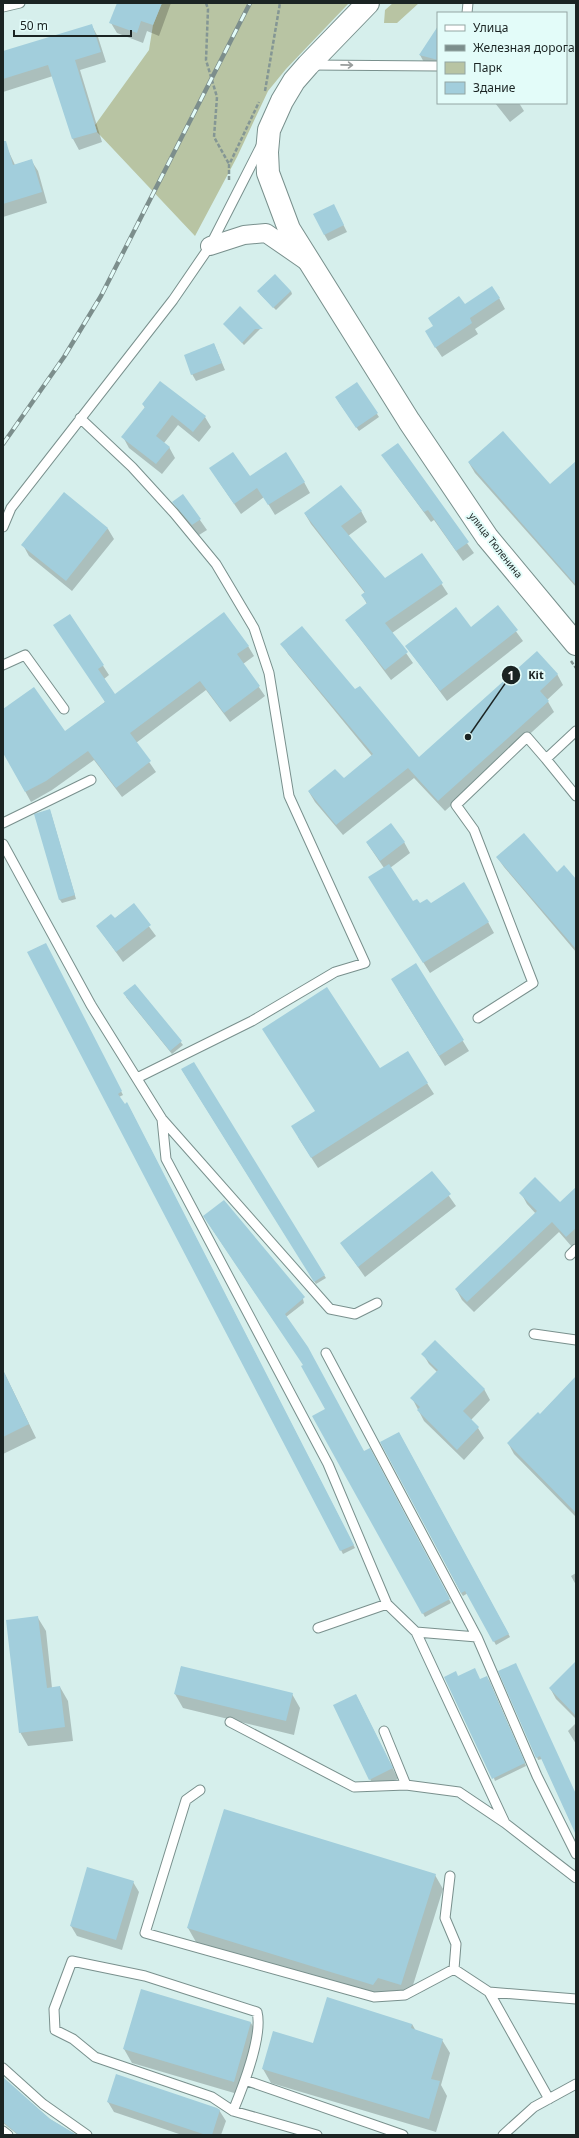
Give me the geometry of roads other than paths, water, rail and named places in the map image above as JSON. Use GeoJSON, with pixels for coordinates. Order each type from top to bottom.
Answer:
{"type":"FeatureCollection","features":[{"type":"Feature","properties":{"kind":"main road","name":"улица Тюленина"},"geometry":{"type":"LineString","coordinates":[[368,3],[308,65],[294,81],[282,101],[269,130],[267,152],[268,173],[289,229],[409,421],[487,537],[576,644]]}},
{"type":"Feature","properties":{"kind":"street"},"geometry":{"type":"LineString","coordinates":[[210,246],[244,235],[266,233],[311,264]]}},
{"type":"Feature","properties":{"kind":"lane"},"geometry":{"type":"LineString","coordinates":[[3,7],[20,3]]}},
{"type":"Feature","properties":{"kind":"lane"},"geometry":{"type":"LineString","coordinates":[[308,65],[437,66]]}},
{"type":"Feature","properties":{"kind":"lane"},"geometry":{"type":"LineString","coordinates":[[3,527],[12,508],[80,418],[173,300],[210,246],[269,130]]}},
{"type":"Feature","properties":{"kind":"lane"},"geometry":{"type":"LineString","coordinates":[[80,418],[132,467],[193,536],[216,564],[254,628],[269,673],[289,796],[366,963],[334,972],[252,1021],[137,1078]]}},
{"type":"Feature","properties":{"kind":"lane"},"geometry":{"type":"LineString","coordinates":[[3,665],[25,655],[64,709]]}},
{"type":"Feature","properties":{"kind":"lane"},"geometry":{"type":"LineString","coordinates":[[546,759],[576,731]]}},
{"type":"Feature","properties":{"kind":"lane"},"geometry":{"type":"LineString","coordinates":[[478,1018],[533,983],[474,830],[456,805],[527,738],[576,796]]}},
{"type":"Feature","properties":{"kind":"lane"},"geometry":{"type":"LineString","coordinates":[[3,823],[91,780]]}},
{"type":"Feature","properties":{"kind":"lane"},"geometry":{"type":"LineString","coordinates":[[3,844],[91,1005],[162,1119],[330,1309],[355,1314],[377,1303]]}},
{"type":"Feature","properties":{"kind":"lane"},"geometry":{"type":"LineString","coordinates":[[162,1119],[166,1159],[328,1464],[387,1604],[416,1632],[505,1823]]}},
{"type":"Feature","properties":{"kind":"lane"},"geometry":{"type":"LineString","coordinates":[[534,1334],[576,1340]]}},
{"type":"Feature","properties":{"kind":"lane"},"geometry":{"type":"LineString","coordinates":[[326,1353],[477,1637],[537,1776],[576,1854]]}},
{"type":"Feature","properties":{"kind":"lane"},"geometry":{"type":"LineString","coordinates":[[318,1628],[387,1604]]}},
{"type":"Feature","properties":{"kind":"lane"},"geometry":{"type":"LineString","coordinates":[[416,1632],[477,1637]]}},
{"type":"Feature","properties":{"kind":"lane"},"geometry":{"type":"LineString","coordinates":[[230,1722],[354,1787],[406,1785],[459,1792],[505,1823],[576,1878]]}},
{"type":"Feature","properties":{"kind":"lane"},"geometry":{"type":"LineString","coordinates":[[384,1730],[406,1785]]}},
{"type":"Feature","properties":{"kind":"lane"},"geometry":{"type":"LineString","coordinates":[[200,1790],[186,1800],[145,1933],[374,1997],[405,1995],[454,1969]]}},
{"type":"Feature","properties":{"kind":"lane"},"geometry":{"type":"LineString","coordinates":[[450,1876],[445,1918],[456,1944],[454,1969]]}},
{"type":"Feature","properties":{"kind":"lane"},"geometry":{"type":"LineString","coordinates":[[233,2111],[246,2080],[259,2022],[257,2012],[145,1976],[72,1961],[54,2009],[55,2030],[73,2039],[95,2057],[212,2097],[233,2111],[317,2135]]}},
{"type":"Feature","properties":{"kind":"lane"},"geometry":{"type":"LineString","coordinates":[[454,1969],[489,1992],[549,2099]]}},
{"type":"Feature","properties":{"kind":"lane"},"geometry":{"type":"LineString","coordinates":[[489,1992],[576,1999]]}},
{"type":"Feature","properties":{"kind":"lane"},"geometry":{"type":"LineString","coordinates":[[3,2068],[43,2104],[87,2135]]}},
{"type":"Feature","properties":{"kind":"lane"},"geometry":{"type":"LineString","coordinates":[[246,2080],[403,2135]]}},
{"type":"Feature","properties":{"kind":"lane"},"geometry":{"type":"LineString","coordinates":[[503,2135],[534,2107],[576,2084]]}},
{"type":"Feature","properties":{"kind":"lane"},"geometry":{"type":"LineString","coordinates":[[3,2131],[8,2135]]}},
{"type":"Feature","properties":{"kind":"railway"},"geometry":{"type":"LineString","coordinates":[[3,444],[64,357],[101,296],[250,3]]}},
{"type":"Feature","properties":{"kind":"place","name":"Kit"},"geometry":{"type":"Point","coordinates":[468,737]}}]}
